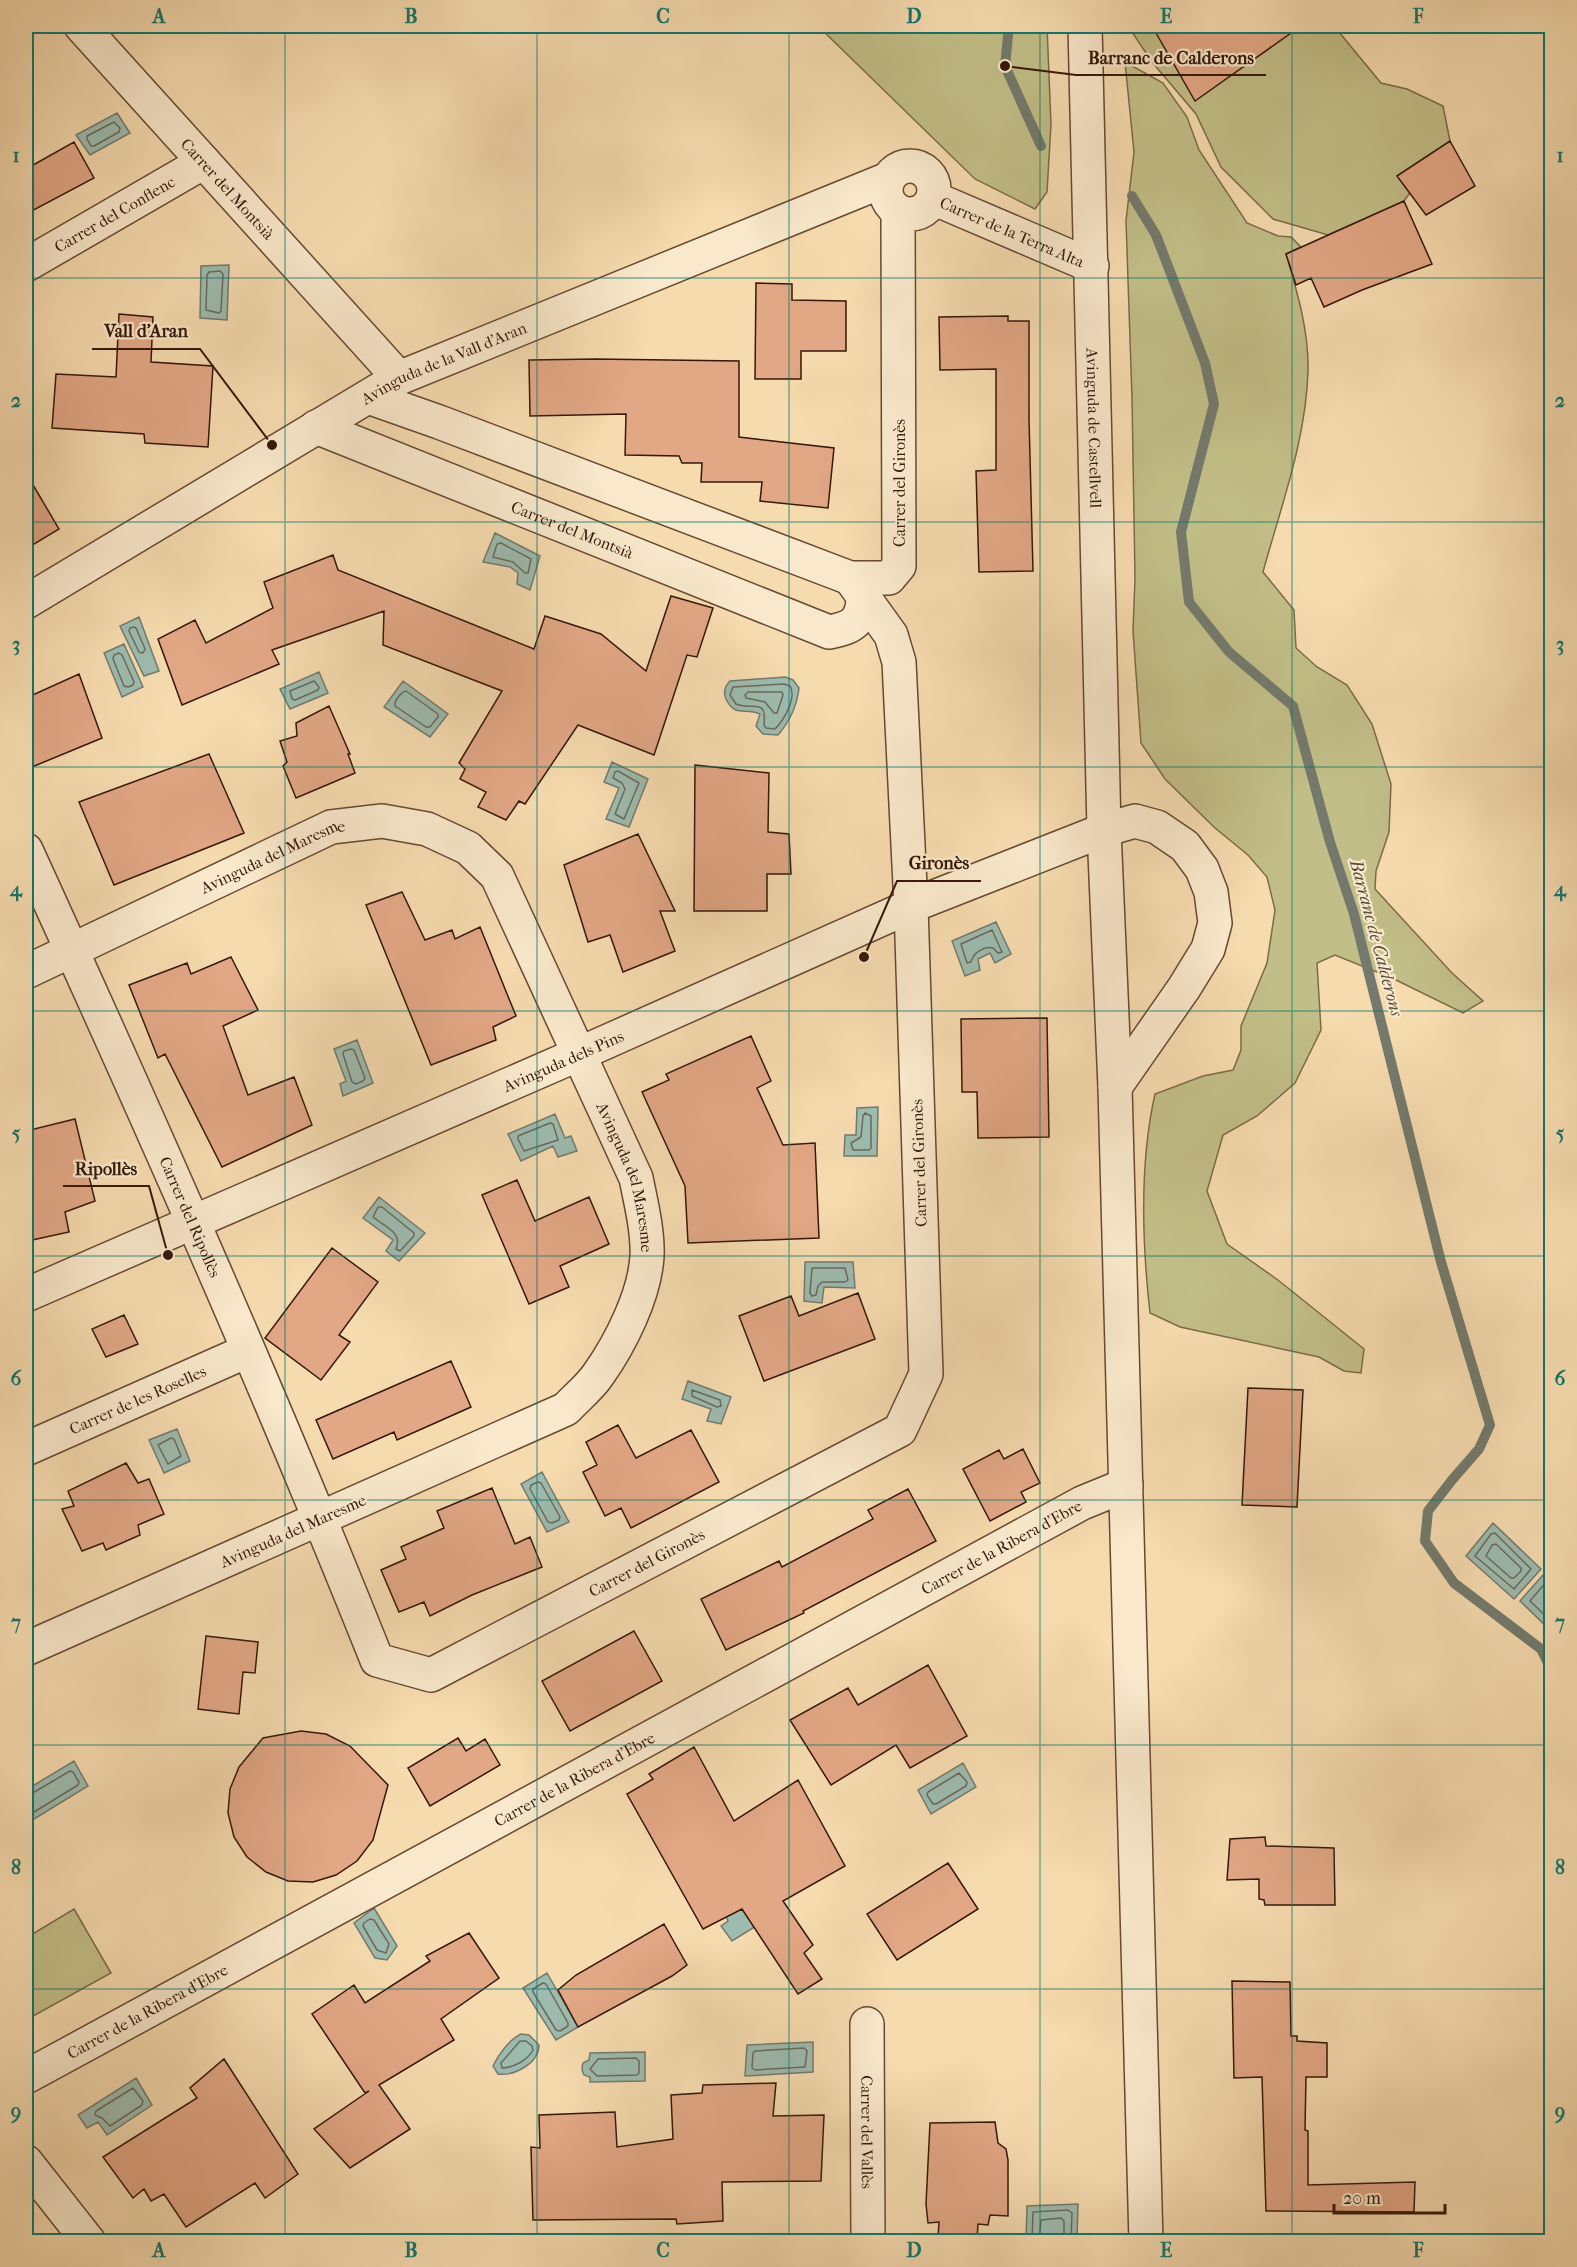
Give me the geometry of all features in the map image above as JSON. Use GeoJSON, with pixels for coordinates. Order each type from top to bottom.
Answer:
{"type":"FeatureCollection","features":[{"type":"Feature","properties":{"kind":"street","name":"Carrer del Montsià"},"geometry":{"type":"LineString","coordinates":[[81,26],[399,378]]}},
{"type":"Feature","properties":{"kind":"street","name":"Avinguda de Castellvell"},"geometry":{"type":"LineString","coordinates":[[1085,26],[1104,830],[1115,1087],[1146,2241]]}},
{"type":"Feature","properties":{"kind":"street","name":"Carrer del Conflenc"},"geometry":{"type":"LineString","coordinates":[[26,265],[204,162]]}},
{"type":"Feature","properties":{"kind":"street"},"geometry":{"type":"LineString","coordinates":[[907,166],[923,170],[933,182],[933,198],[922,211],[906,214],[898,211],[888,201],[886,194],[888,179],[893,172],[907,166]]}},
{"type":"Feature","properties":{"kind":"street","name":"Avinguda de la Vall d'Aran"},"geometry":{"type":"LineString","coordinates":[[26,602],[399,378],[888,179]]}},
{"type":"Feature","properties":{"kind":"street","name":"Carrer de la Terra Alta"},"geometry":{"type":"LineString","coordinates":[[933,198],[1092,266]]}},
{"type":"Feature","properties":{"kind":"street","name":"Carrer del Gironès"},"geometry":{"type":"LineString","coordinates":[[321,1519],[377,1660],[431,1675],[900,1430],[926,1374],[911,906],[899,662],[891,635],[857,587],[889,578],[899,566],[898,211]]}},
{"type":"Feature","properties":{"kind":"street"},"geometry":{"type":"LineString","coordinates":[[368,397],[439,422],[857,587]]}},
{"type":"Feature","properties":{"kind":"street","name":"Carrer del Montsià"},"geometry":{"type":"LineString","coordinates":[[316,427],[829,632],[848,628],[856,622],[862,612],[857,587]]}},
{"type":"Feature","properties":{"kind":"street","name":"Avinguda del Maresme"},"geometry":{"type":"LineString","coordinates":[[26,972],[331,827],[382,821],[427,829],[468,848],[497,876],[636,1178],[643,1214],[647,1256],[642,1289],[619,1341],[597,1377],[566,1409],[26,1649]]}},
{"type":"Feature","properties":{"kind":"street","name":"Avinguda dels Pins"},"geometry":{"type":"LineString","coordinates":[[26,1295],[579,1054],[911,906],[1104,830],[1135,821],[1157,828],[1185,846],[1203,868],[1211,892],[1215,923],[1208,949],[1184,988],[1115,1087]]}},
{"type":"Feature","properties":{"kind":"street","name":"Carrer del Ripollès"},"geometry":{"type":"LineString","coordinates":[[26,850],[321,1519]]}},
{"type":"Feature","properties":{"kind":"street","name":"Carrer de les Roselles"},"geometry":{"type":"LineString","coordinates":[[26,1449],[247,1351]]}},
{"type":"Feature","properties":{"kind":"street","name":"Carrer de la Ribera d'Ebre"},"geometry":{"type":"LineString","coordinates":[[26,2077],[1082,1503],[1126,1485]]}},
{"type":"Feature","properties":{"kind":"street","name":"Carrer del Vallès"},"geometry":{"type":"LineString","coordinates":[[867,2024],[868,2241]]}},
{"type":"Feature","properties":{"kind":"street"},"geometry":{"type":"LineString","coordinates":[[26,2162],[89,2241]]}},
{"type":"Feature","properties":{"kind":"shaded area"},"geometry":{"type":"Polygon","coordinates":[[[818,26],[1047,26],[1051,124],[1047,192],[1035,209],[975,179],[818,26]]]}},
{"type":"Feature","properties":{"kind":"shaded area"},"geometry":{"type":"Polygon","coordinates":[[[1128,26],[1334,26],[1381,83],[1407,89],[1443,106],[1450,141],[1397,176],[1410,193],[1404,201],[1328,235],[1273,219],[1221,167],[1196,114],[1152,62],[1128,26]]]}},
{"type":"Feature","properties":{"kind":"shaded area"},"geometry":{"type":"Polygon","coordinates":[[[1125,62],[1163,83],[1187,117],[1199,150],[1247,223],[1278,236],[1291,237],[1301,247],[1286,254],[1307,341],[1306,397],[1292,473],[1263,572],[1294,610],[1296,648],[1317,667],[1347,685],[1372,724],[1391,784],[1389,832],[1376,871],[1375,889],[1452,973],[1483,1001],[1463,1013],[1394,979],[1335,955],[1317,963],[1321,1030],[1295,1083],[1257,1116],[1223,1135],[1207,1191],[1227,1244],[1278,1280],[1364,1349],[1361,1373],[1344,1371],[1319,1357],[1180,1327],[1150,1313],[1145,1259],[1144,1176],[1155,1094],[1203,1076],[1233,1070],[1241,1050],[1241,1026],[1267,963],[1275,910],[1267,877],[1248,855],[1215,828],[1165,779],[1141,743],[1133,631],[1135,578],[1132,398],[1126,221],[1134,152],[1125,62]]]}},
{"type":"Feature","properties":{"kind":"shaded area"},"geometry":{"type":"Polygon","coordinates":[[[74,1909],[111,1973],[26,2020],[26,1938],[74,1909]]]}},
{"type":"Feature","properties":{"kind":"water"},"geometry":{"type":"Polygon","coordinates":[[[117,113],[130,133],[90,155],[76,135],[117,113]]]}},
{"type":"Feature","properties":{"kind":"water"},"geometry":{"type":"Polygon","coordinates":[[[229,265],[227,320],[200,318],[201,266],[229,265]]]}},
{"type":"Feature","properties":{"kind":"water"},"geometry":{"type":"Polygon","coordinates":[[[495,533],[540,556],[530,590],[517,584],[518,573],[510,567],[483,562],[495,533]]]}},
{"type":"Feature","properties":{"kind":"water"},"geometry":{"type":"Polygon","coordinates":[[[139,617],[159,671],[144,676],[120,626],[139,617]]]}},
{"type":"Feature","properties":{"kind":"water"},"geometry":{"type":"Polygon","coordinates":[[[124,644],[143,687],[122,697],[104,653],[124,644]]]}},
{"type":"Feature","properties":{"kind":"water"},"geometry":{"type":"Polygon","coordinates":[[[319,672],[328,693],[290,709],[280,689],[319,672]]]}},
{"type":"Feature","properties":{"kind":"water"},"geometry":{"type":"Polygon","coordinates":[[[785,677],[793,680],[799,688],[792,713],[778,735],[763,734],[756,726],[760,714],[737,710],[729,705],[726,699],[725,689],[730,681],[785,677]]]}},
{"type":"Feature","properties":{"kind":"water"},"geometry":{"type":"Polygon","coordinates":[[[403,681],[448,714],[430,737],[384,707],[403,681]]]}},
{"type":"Feature","properties":{"kind":"water"},"geometry":{"type":"Polygon","coordinates":[[[612,762],[648,779],[629,827],[606,819],[619,788],[604,782],[612,762]]]}},
{"type":"Feature","properties":{"kind":"water"},"geometry":{"type":"Polygon","coordinates":[[[996,922],[1011,954],[995,963],[990,953],[978,959],[980,970],[965,976],[952,941],[996,922]]]}},
{"type":"Feature","properties":{"kind":"water"},"geometry":{"type":"Polygon","coordinates":[[[357,1040],[373,1083],[343,1096],[340,1084],[346,1081],[334,1049],[357,1040]]]}},
{"type":"Feature","properties":{"kind":"water"},"geometry":{"type":"Polygon","coordinates":[[[878,1107],[877,1156],[844,1156],[845,1135],[856,1135],[857,1108],[878,1107]]]}},
{"type":"Feature","properties":{"kind":"water"},"geometry":{"type":"Polygon","coordinates":[[[555,1114],[565,1138],[571,1136],[577,1151],[558,1157],[553,1146],[521,1161],[508,1134],[555,1114]]]}},
{"type":"Feature","properties":{"kind":"water"},"geometry":{"type":"Polygon","coordinates":[[[379,1197],[425,1233],[399,1261],[386,1251],[393,1240],[363,1218],[379,1197]]]}},
{"type":"Feature","properties":{"kind":"water"},"geometry":{"type":"Polygon","coordinates":[[[805,1262],[853,1262],[855,1288],[824,1287],[822,1303],[804,1301],[805,1262]]]}},
{"type":"Feature","properties":{"kind":"water"},"geometry":{"type":"Polygon","coordinates":[[[688,1381],[731,1397],[721,1424],[707,1421],[711,1409],[682,1399],[688,1381]]]}},
{"type":"Feature","properties":{"kind":"water"},"geometry":{"type":"Polygon","coordinates":[[[177,1429],[190,1461],[164,1473],[149,1440],[177,1429]]]}},
{"type":"Feature","properties":{"kind":"water"},"geometry":{"type":"Polygon","coordinates":[[[542,1472],[569,1522],[547,1532],[521,1484],[542,1472]]]}},
{"type":"Feature","properties":{"kind":"water"},"geometry":{"type":"Polygon","coordinates":[[[1493,1523],[1541,1569],[1514,1599],[1466,1556],[1493,1523]]]}},
{"type":"Feature","properties":{"kind":"water"},"geometry":{"type":"Polygon","coordinates":[[[1551,1566],[1551,1631],[1520,1601],[1551,1566]]]}},
{"type":"Feature","properties":{"kind":"water"},"geometry":{"type":"Polygon","coordinates":[[[74,1761],[88,1786],[26,1824],[26,1790],[74,1761]]]}},
{"type":"Feature","properties":{"kind":"water"},"geometry":{"type":"Polygon","coordinates":[[[963,1763],[976,1787],[931,1814],[918,1790],[963,1763]]]}},
{"type":"Feature","properties":{"kind":"water"},"geometry":{"type":"Polygon","coordinates":[[[763,1883],[780,1911],[732,1941],[721,1926],[728,1921],[722,1908],[763,1883]]]}},
{"type":"Feature","properties":{"kind":"water"},"geometry":{"type":"Polygon","coordinates":[[[374,1908],[397,1946],[387,1960],[375,1958],[354,1923],[374,1908]]]}},
{"type":"Feature","properties":{"kind":"water"},"geometry":{"type":"Polygon","coordinates":[[[547,1973],[578,2027],[556,2040],[523,1988],[547,1973]]]}},
{"type":"Feature","properties":{"kind":"water"},"geometry":{"type":"Polygon","coordinates":[[[521,2034],[529,2035],[539,2045],[535,2057],[531,2063],[512,2073],[498,2074],[493,2066],[495,2062],[509,2043],[521,2034]]]}},
{"type":"Feature","properties":{"kind":"water"},"geometry":{"type":"Polygon","coordinates":[[[813,2042],[813,2072],[745,2076],[747,2045],[813,2042]]]}},
{"type":"Feature","properties":{"kind":"water"},"geometry":{"type":"Polygon","coordinates":[[[645,2052],[645,2081],[590,2082],[590,2077],[584,2075],[582,2071],[583,2063],[589,2060],[590,2053],[645,2052]]]}},
{"type":"Feature","properties":{"kind":"water"},"geometry":{"type":"Polygon","coordinates":[[[136,2078],[152,2105],[107,2135],[98,2122],[87,2128],[78,2115],[136,2078]]]}},
{"type":"Feature","properties":{"kind":"water"},"geometry":{"type":"Polygon","coordinates":[[[1078,2204],[1077,2241],[1026,2241],[1027,2206],[1078,2204]]]}},
{"type":"Feature","properties":{"kind":"building"},"geometry":{"type":"Polygon","coordinates":[[[1152,26],[1301,26],[1195,101],[1152,26]]]}},
{"type":"Feature","properties":{"kind":"building"},"geometry":{"type":"Polygon","coordinates":[[[1450,141],[1475,186],[1426,215],[1397,176],[1450,141]]]}},
{"type":"Feature","properties":{"kind":"building"},"geometry":{"type":"Polygon","coordinates":[[[74,142],[94,178],[26,214],[26,169],[74,142]]]}},
{"type":"Feature","properties":{"kind":"building"},"geometry":{"type":"Polygon","coordinates":[[[1404,201],[1432,264],[1324,307],[1311,278],[1296,285],[1286,254],[1404,201]]]}},
{"type":"Feature","properties":{"kind":"building"},"geometry":{"type":"Polygon","coordinates":[[[756,283],[792,284],[792,300],[846,301],[846,351],[801,351],[801,379],[755,379],[756,283]]]}},
{"type":"Feature","properties":{"kind":"building"},"geometry":{"type":"Polygon","coordinates":[[[119,314],[153,317],[151,362],[213,366],[208,447],[145,443],[144,434],[52,428],[56,374],[116,377],[119,314]]]}},
{"type":"Feature","properties":{"kind":"building"},"geometry":{"type":"Polygon","coordinates":[[[1008,316],[1008,321],[1029,321],[1033,571],[979,572],[976,471],[996,470],[996,369],[940,370],[939,317],[1008,316]]]}},
{"type":"Feature","properties":{"kind":"building"},"geometry":{"type":"Polygon","coordinates":[[[529,360],[739,361],[739,437],[834,448],[828,508],[760,501],[762,482],[701,482],[702,463],[682,463],[679,456],[625,455],[626,414],[530,416],[529,360]]]}},
{"type":"Feature","properties":{"kind":"building"},"geometry":{"type":"Polygon","coordinates":[[[26,473],[59,529],[26,549],[26,473]]]}},
{"type":"Feature","properties":{"kind":"building"},"geometry":{"type":"Polygon","coordinates":[[[333,555],[338,570],[534,649],[545,616],[601,634],[646,671],[671,596],[713,608],[697,657],[687,655],[654,755],[578,725],[525,804],[519,801],[506,820],[478,807],[486,792],[460,779],[465,769],[459,763],[502,691],[383,645],[384,611],[272,650],[279,664],[182,705],[158,639],[195,620],[206,643],[273,608],[264,582],[333,555]]]}},
{"type":"Feature","properties":{"kind":"building"},"geometry":{"type":"Polygon","coordinates":[[[79,674],[102,738],[32,767],[26,748],[26,698],[79,674]]]}},
{"type":"Feature","properties":{"kind":"building"},"geometry":{"type":"Polygon","coordinates":[[[329,706],[350,754],[348,754],[355,773],[296,798],[283,766],[287,762],[280,741],[297,736],[296,723],[329,706]]]}},
{"type":"Feature","properties":{"kind":"building"},"geometry":{"type":"Polygon","coordinates":[[[209,754],[244,833],[114,885],[79,802],[209,754]]]}},
{"type":"Feature","properties":{"kind":"building"},"geometry":{"type":"Polygon","coordinates":[[[695,765],[769,773],[768,832],[789,834],[791,874],[767,874],[767,911],[694,911],[695,765]]]}},
{"type":"Feature","properties":{"kind":"building"},"geometry":{"type":"Polygon","coordinates":[[[638,834],[675,911],[660,911],[675,951],[623,972],[610,935],[588,942],[564,865],[638,834]]]}},
{"type":"Feature","properties":{"kind":"building"},"geometry":{"type":"Polygon","coordinates":[[[402,892],[425,940],[452,930],[455,939],[480,927],[516,1016],[493,1027],[496,1040],[431,1065],[366,905],[402,892]]]}},
{"type":"Feature","properties":{"kind":"building"},"geometry":{"type":"Polygon","coordinates":[[[231,957],[258,1010],[223,1026],[248,1095],[294,1077],[312,1125],[222,1167],[165,1054],[158,1058],[129,985],[187,963],[191,974],[231,957]]]}},
{"type":"Feature","properties":{"kind":"building"},"geometry":{"type":"Polygon","coordinates":[[[1047,1018],[1049,1137],[978,1138],[977,1092],[962,1092],[961,1019],[1047,1018]]]}},
{"type":"Feature","properties":{"kind":"building"},"geometry":{"type":"Polygon","coordinates":[[[751,1036],[771,1081],[757,1088],[783,1145],[815,1143],[819,1238],[688,1243],[685,1186],[642,1092],[669,1080],[666,1074],[751,1036]]]}},
{"type":"Feature","properties":{"kind":"building"},"geometry":{"type":"Polygon","coordinates":[[[75,1119],[95,1201],[65,1212],[69,1232],[32,1240],[26,1216],[26,1131],[75,1119]]]}},
{"type":"Feature","properties":{"kind":"building"},"geometry":{"type":"Polygon","coordinates":[[[517,1180],[535,1221],[589,1197],[609,1244],[560,1266],[569,1287],[529,1304],[482,1195],[517,1180]]]}},
{"type":"Feature","properties":{"kind":"building"},"geometry":{"type":"Polygon","coordinates":[[[332,1248],[378,1282],[339,1335],[350,1342],[321,1380],[265,1338],[332,1248]]]}},
{"type":"Feature","properties":{"kind":"building"},"geometry":{"type":"Polygon","coordinates":[[[858,1293],[875,1339],[764,1381],[739,1316],[791,1296],[799,1316],[858,1293]]]}},
{"type":"Feature","properties":{"kind":"building"},"geometry":{"type":"Polygon","coordinates":[[[124,1315],[138,1344],[106,1357],[92,1329],[124,1315]]]}},
{"type":"Feature","properties":{"kind":"building"},"geometry":{"type":"Polygon","coordinates":[[[451,1361],[471,1407],[397,1440],[394,1432],[333,1459],[316,1420],[451,1361]]]}},
{"type":"Feature","properties":{"kind":"building"},"geometry":{"type":"Polygon","coordinates":[[[1248,1388],[1303,1390],[1297,1507],[1242,1505],[1248,1388]]]}},
{"type":"Feature","properties":{"kind":"building"},"geometry":{"type":"Polygon","coordinates":[[[618,1425],[636,1458],[691,1430],[719,1482],[631,1528],[621,1508],[605,1516],[583,1472],[597,1465],[586,1442],[618,1425]]]}},
{"type":"Feature","properties":{"kind":"building"},"geometry":{"type":"Polygon","coordinates":[[[1023,1449],[1040,1483],[1021,1492],[1026,1502],[990,1521],[963,1469],[999,1450],[1004,1459],[1023,1449]]]}},
{"type":"Feature","properties":{"kind":"building"},"geometry":{"type":"Polygon","coordinates":[[[126,1463],[138,1483],[149,1479],[164,1514],[138,1525],[140,1535],[106,1550],[103,1543],[82,1551],[62,1509],[74,1506],[68,1491],[126,1463]]]}},
{"type":"Feature","properties":{"kind":"building"},"geometry":{"type":"Polygon","coordinates":[[[492,1488],[515,1544],[530,1537],[542,1567],[472,1595],[430,1616],[424,1602],[399,1612],[381,1570],[406,1559],[401,1547],[444,1528],[437,1511],[492,1488]]]}},
{"type":"Feature","properties":{"kind":"building"},"geometry":{"type":"Polygon","coordinates":[[[908,1489],[936,1541],[803,1611],[804,1613],[726,1650],[701,1599],[779,1561],[782,1567],[873,1519],[868,1510],[908,1489]]]}},
{"type":"Feature","properties":{"kind":"building"},"geometry":{"type":"Polygon","coordinates":[[[634,1631],[662,1681],[570,1731],[542,1681],[634,1631]]]}},
{"type":"Feature","properties":{"kind":"building"},"geometry":{"type":"Polygon","coordinates":[[[206,1636],[258,1642],[255,1673],[243,1672],[239,1714],[198,1709],[206,1636]]]}},
{"type":"Feature","properties":{"kind":"building"},"geometry":{"type":"Polygon","coordinates":[[[928,1665],[967,1736],[910,1768],[896,1745],[831,1785],[790,1720],[848,1688],[858,1705],[928,1665]]]}},
{"type":"Feature","properties":{"kind":"building"},"geometry":{"type":"Polygon","coordinates":[[[301,1731],[326,1734],[350,1746],[388,1785],[373,1840],[357,1861],[336,1875],[313,1882],[288,1881],[266,1872],[247,1857],[234,1837],[228,1813],[230,1789],[239,1767],[263,1738],[301,1731]]]}},
{"type":"Feature","properties":{"kind":"building"},"geometry":{"type":"Polygon","coordinates":[[[458,1738],[466,1751],[485,1739],[500,1765],[430,1806],[408,1768],[458,1738]]]}},
{"type":"Feature","properties":{"kind":"building"},"geometry":{"type":"Polygon","coordinates":[[[694,1747],[734,1821],[798,1780],[845,1866],[783,1901],[813,1945],[804,1953],[822,1979],[798,1994],[742,1909],[703,1929],[627,1794],[653,1779],[649,1774],[694,1747]]]}},
{"type":"Feature","properties":{"kind":"building"},"geometry":{"type":"Polygon","coordinates":[[[1265,1837],[1266,1846],[1334,1848],[1335,1905],[1265,1905],[1264,1900],[1259,1899],[1259,1879],[1227,1880],[1230,1839],[1265,1837]]]}},
{"type":"Feature","properties":{"kind":"building"},"geometry":{"type":"Polygon","coordinates":[[[948,1863],[978,1909],[897,1960],[867,1914],[948,1863]]]}},
{"type":"Feature","properties":{"kind":"building"},"geometry":{"type":"Polygon","coordinates":[[[664,1924],[687,1965],[672,1976],[578,2027],[558,1990],[576,1975],[664,1924]]]}},
{"type":"Feature","properties":{"kind":"building"},"geometry":{"type":"Polygon","coordinates":[[[469,1933],[499,1978],[441,2019],[454,2040],[379,2085],[410,2129],[350,2168],[314,2129],[369,2091],[365,2093],[312,2014],[354,1985],[365,2003],[430,1961],[426,1956],[469,1933]]]}},
{"type":"Feature","properties":{"kind":"building"},"geometry":{"type":"Polygon","coordinates":[[[1232,1981],[1290,1982],[1291,2036],[1297,2036],[1297,2041],[1327,2043],[1327,2077],[1306,2077],[1305,2130],[1308,2131],[1308,2185],[1415,2182],[1414,2212],[1266,2211],[1262,2077],[1234,2078],[1232,1981]]]}},
{"type":"Feature","properties":{"kind":"building"},"geometry":{"type":"Polygon","coordinates":[[[224,2059],[298,2174],[265,2198],[255,2183],[186,2227],[164,2194],[151,2201],[144,2189],[133,2198],[103,2157],[197,2098],[190,2088],[224,2059]]]}},
{"type":"Feature","properties":{"kind":"building"},"geometry":{"type":"Polygon","coordinates":[[[776,2083],[773,2116],[824,2115],[821,2181],[722,2182],[723,2221],[677,2224],[676,2219],[533,2220],[531,2147],[540,2148],[539,2115],[615,2112],[617,2147],[673,2139],[671,2095],[702,2093],[703,2085],[776,2083]]]}},
{"type":"Feature","properties":{"kind":"building"},"geometry":{"type":"Polygon","coordinates":[[[995,2122],[998,2143],[1006,2149],[1008,2160],[1008,2216],[990,2215],[988,2225],[978,2224],[977,2240],[938,2238],[939,2222],[928,2223],[926,2204],[930,2123],[995,2122]]]}},
{"type":"Feature","properties":{"kind":"waterway","name":"Barranc de Calderons"},"geometry":{"type":"LineString","coordinates":[[1009,26],[1005,66],[1041,146]]}},
{"type":"Feature","properties":{"kind":"waterway","name":"Barranc de Calderons"},"geometry":{"type":"LineString","coordinates":[[1132,196],[1156,235],[1205,363],[1214,404],[1181,532],[1189,602],[1229,652],[1293,706],[1330,842],[1354,914],[1441,1262],[1490,1425],[1479,1449],[1428,1511],[1425,1541],[1454,1583],[1541,1649],[1552,1671]]}},
{"type":"Feature","properties":{"kind":"place","name":"Barranc de Calderons"},"geometry":{"type":"Point","coordinates":[1005,66]}},
{"type":"Feature","properties":{"kind":"place","name":"Vall d'Aran"},"geometry":{"type":"Point","coordinates":[272,445]}},
{"type":"Feature","properties":{"kind":"place","name":"Gironès"},"geometry":{"type":"Point","coordinates":[864,957]}},
{"type":"Feature","properties":{"kind":"place","name":"Ripollès"},"geometry":{"type":"Point","coordinates":[168,1255]}}]}
